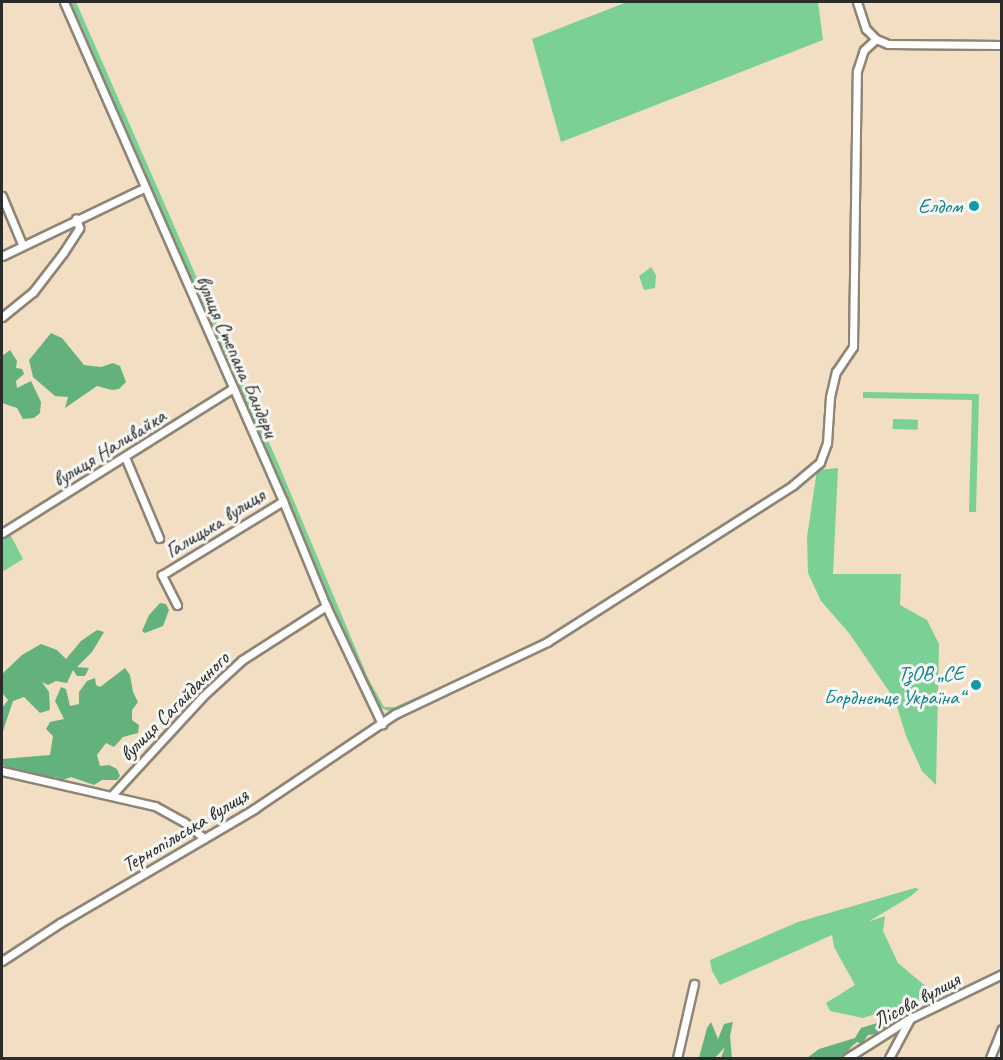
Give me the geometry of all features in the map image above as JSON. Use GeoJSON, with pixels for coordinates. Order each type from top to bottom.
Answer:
{"type":"FeatureCollection","features":[{"type":"Feature","properties":{"kind":"street","name":"вулиця Степана Бандери"},"geometry":{"type":"LineString","coordinates":[[64,2],[283,501],[326,606],[382,724]]}},
{"type":"Feature","properties":{"kind":"street"},"geometry":{"type":"LineString","coordinates":[[857,2],[866,28],[876,39],[888,44],[1002,45]]}},
{"type":"Feature","properties":{"kind":"street","name":"Тернопільська вулиця"},"geometry":{"type":"LineString","coordinates":[[2,961],[60,923],[291,786],[405,709],[547,642],[793,485],[820,462],[827,443],[830,397],[836,372],[853,346],[857,71],[864,50],[876,39]]}},
{"type":"Feature","properties":{"kind":"street"},"geometry":{"type":"LineString","coordinates":[[2,256],[76,218],[144,188]]}},
{"type":"Feature","properties":{"kind":"street"},"geometry":{"type":"LineString","coordinates":[[2,196],[22,244]]}},
{"type":"Feature","properties":{"kind":"street"},"geometry":{"type":"LineString","coordinates":[[2,317],[33,292],[63,253],[79,228],[76,218]]}},
{"type":"Feature","properties":{"kind":"street","name":"вулиця Наливайка"},"geometry":{"type":"LineString","coordinates":[[2,533],[233,388]]}},
{"type":"Feature","properties":{"kind":"street"},"geometry":{"type":"LineString","coordinates":[[125,457],[159,538]]}},
{"type":"Feature","properties":{"kind":"street","name":"Галицька вулиця"},"geometry":{"type":"LineString","coordinates":[[177,605],[162,575],[283,501]]}},
{"type":"Feature","properties":{"kind":"street","name":"вулиця Сагайдачного"},"geometry":{"type":"LineString","coordinates":[[112,795],[202,696],[242,660],[326,606]]}},
{"type":"Feature","properties":{"kind":"street"},"geometry":{"type":"LineString","coordinates":[[2,771],[112,795],[164,810],[204,838]]}},
{"type":"Feature","properties":{"kind":"street","name":"Лісова вулиця"},"geometry":{"type":"LineString","coordinates":[[847,1059],[911,1017],[1002,974]]}},
{"type":"Feature","properties":{"kind":"street"},"geometry":{"type":"LineString","coordinates":[[678,1059],[694,984]]}},
{"type":"Feature","properties":{"kind":"street"},"geometry":{"type":"LineString","coordinates":[[890,1059],[911,1017]]}},
{"type":"Feature","properties":{"kind":"street"},"geometry":{"type":"LineString","coordinates":[[990,1059],[1002,1029]]}},
{"type":"Feature","properties":{"kind":"green space"},"geometry":{"type":"Polygon","coordinates":[[[67,2],[76,2],[278,463],[368,678],[384,707],[395,707],[435,689],[391,712],[379,707],[342,629],[294,513],[67,2]]]}},
{"type":"Feature","properties":{"kind":"green space"},"geometry":{"type":"Polygon","coordinates":[[[627,2],[818,2],[823,40],[561,142],[532,39],[627,2]]]}},
{"type":"Feature","properties":{"kind":"green space"},"geometry":{"type":"Polygon","coordinates":[[[651,267],[656,275],[655,288],[644,290],[639,276],[651,267]]]}},
{"type":"Feature","properties":{"kind":"green space"},"geometry":{"type":"Polygon","coordinates":[[[51,333],[62,338],[84,365],[101,367],[113,363],[120,366],[126,382],[119,389],[112,390],[97,386],[65,408],[68,397],[55,396],[33,377],[29,360],[51,333]]]}},
{"type":"Feature","properties":{"kind":"green space"},"geometry":{"type":"Polygon","coordinates":[[[10,350],[17,361],[16,368],[22,369],[24,374],[16,381],[17,388],[31,381],[41,402],[40,413],[34,418],[23,419],[17,408],[2,403],[2,356],[10,350]]]}},
{"type":"Feature","properties":{"kind":"green space"},"geometry":{"type":"Polygon","coordinates":[[[863,392],[979,394],[976,512],[969,512],[972,400],[863,398],[863,392]]]}},
{"type":"Feature","properties":{"kind":"green space"},"geometry":{"type":"Polygon","coordinates":[[[893,419],[918,420],[918,430],[893,429],[893,419]]]}},
{"type":"Feature","properties":{"kind":"green space"},"geometry":{"type":"Polygon","coordinates":[[[838,468],[833,574],[901,574],[900,605],[927,620],[939,644],[936,785],[922,771],[906,736],[895,700],[849,633],[821,601],[808,573],[807,537],[817,470],[838,468]]]}},
{"type":"Feature","properties":{"kind":"green space"},"geometry":{"type":"Polygon","coordinates":[[[9,532],[23,559],[2,572],[2,536],[9,532]]]}},
{"type":"Feature","properties":{"kind":"green space"},"geometry":{"type":"Polygon","coordinates":[[[160,603],[166,604],[169,610],[163,626],[145,633],[142,631],[149,615],[160,603]]]}},
{"type":"Feature","properties":{"kind":"green space"},"geometry":{"type":"Polygon","coordinates":[[[97,630],[104,632],[92,652],[77,667],[89,668],[85,676],[77,676],[73,670],[67,683],[56,681],[48,685],[42,682],[49,692],[50,710],[40,713],[24,697],[13,701],[2,734],[2,708],[8,700],[2,693],[2,674],[22,655],[41,644],[57,650],[66,659],[81,641],[97,630]]]}},
{"type":"Feature","properties":{"kind":"green space"},"geometry":{"type":"Polygon","coordinates":[[[125,668],[130,675],[133,692],[138,702],[132,710],[132,720],[139,725],[138,733],[123,737],[114,747],[106,743],[97,755],[100,766],[109,765],[117,769],[120,776],[117,780],[102,780],[94,785],[71,777],[63,780],[55,777],[43,778],[2,765],[2,759],[50,755],[53,736],[46,729],[50,722],[64,719],[55,701],[61,687],[66,689],[70,706],[79,704],[79,692],[87,681],[95,678],[96,685],[100,687],[125,668]]]}},
{"type":"Feature","properties":{"kind":"green space"},"geometry":{"type":"Polygon","coordinates":[[[915,888],[919,889],[911,896],[868,922],[885,916],[883,931],[898,963],[936,995],[863,1018],[830,1011],[826,1003],[855,985],[834,947],[832,935],[720,985],[712,971],[710,960],[798,922],[915,888]]]}},
{"type":"Feature","properties":{"kind":"green space"},"geometry":{"type":"Polygon","coordinates":[[[893,1018],[895,1020],[877,1034],[868,1035],[862,1044],[857,1042],[844,1058],[807,1058],[819,1049],[855,1038],[861,1028],[893,1018]]]}},
{"type":"Feature","properties":{"kind":"green space"},"geometry":{"type":"Polygon","coordinates":[[[711,1022],[718,1039],[724,1024],[733,1022],[730,1036],[732,1058],[721,1058],[725,1047],[715,1058],[699,1058],[707,1028],[711,1022]]]}},
{"type":"Feature","properties":{"kind":"place","name":"Елдом"},"geometry":{"type":"Point","coordinates":[974,206]}},
{"type":"Feature","properties":{"kind":"place","name":"ТзОВ „СЕ Борднетце Україна“"},"geometry":{"type":"Point","coordinates":[976,685]}}]}
